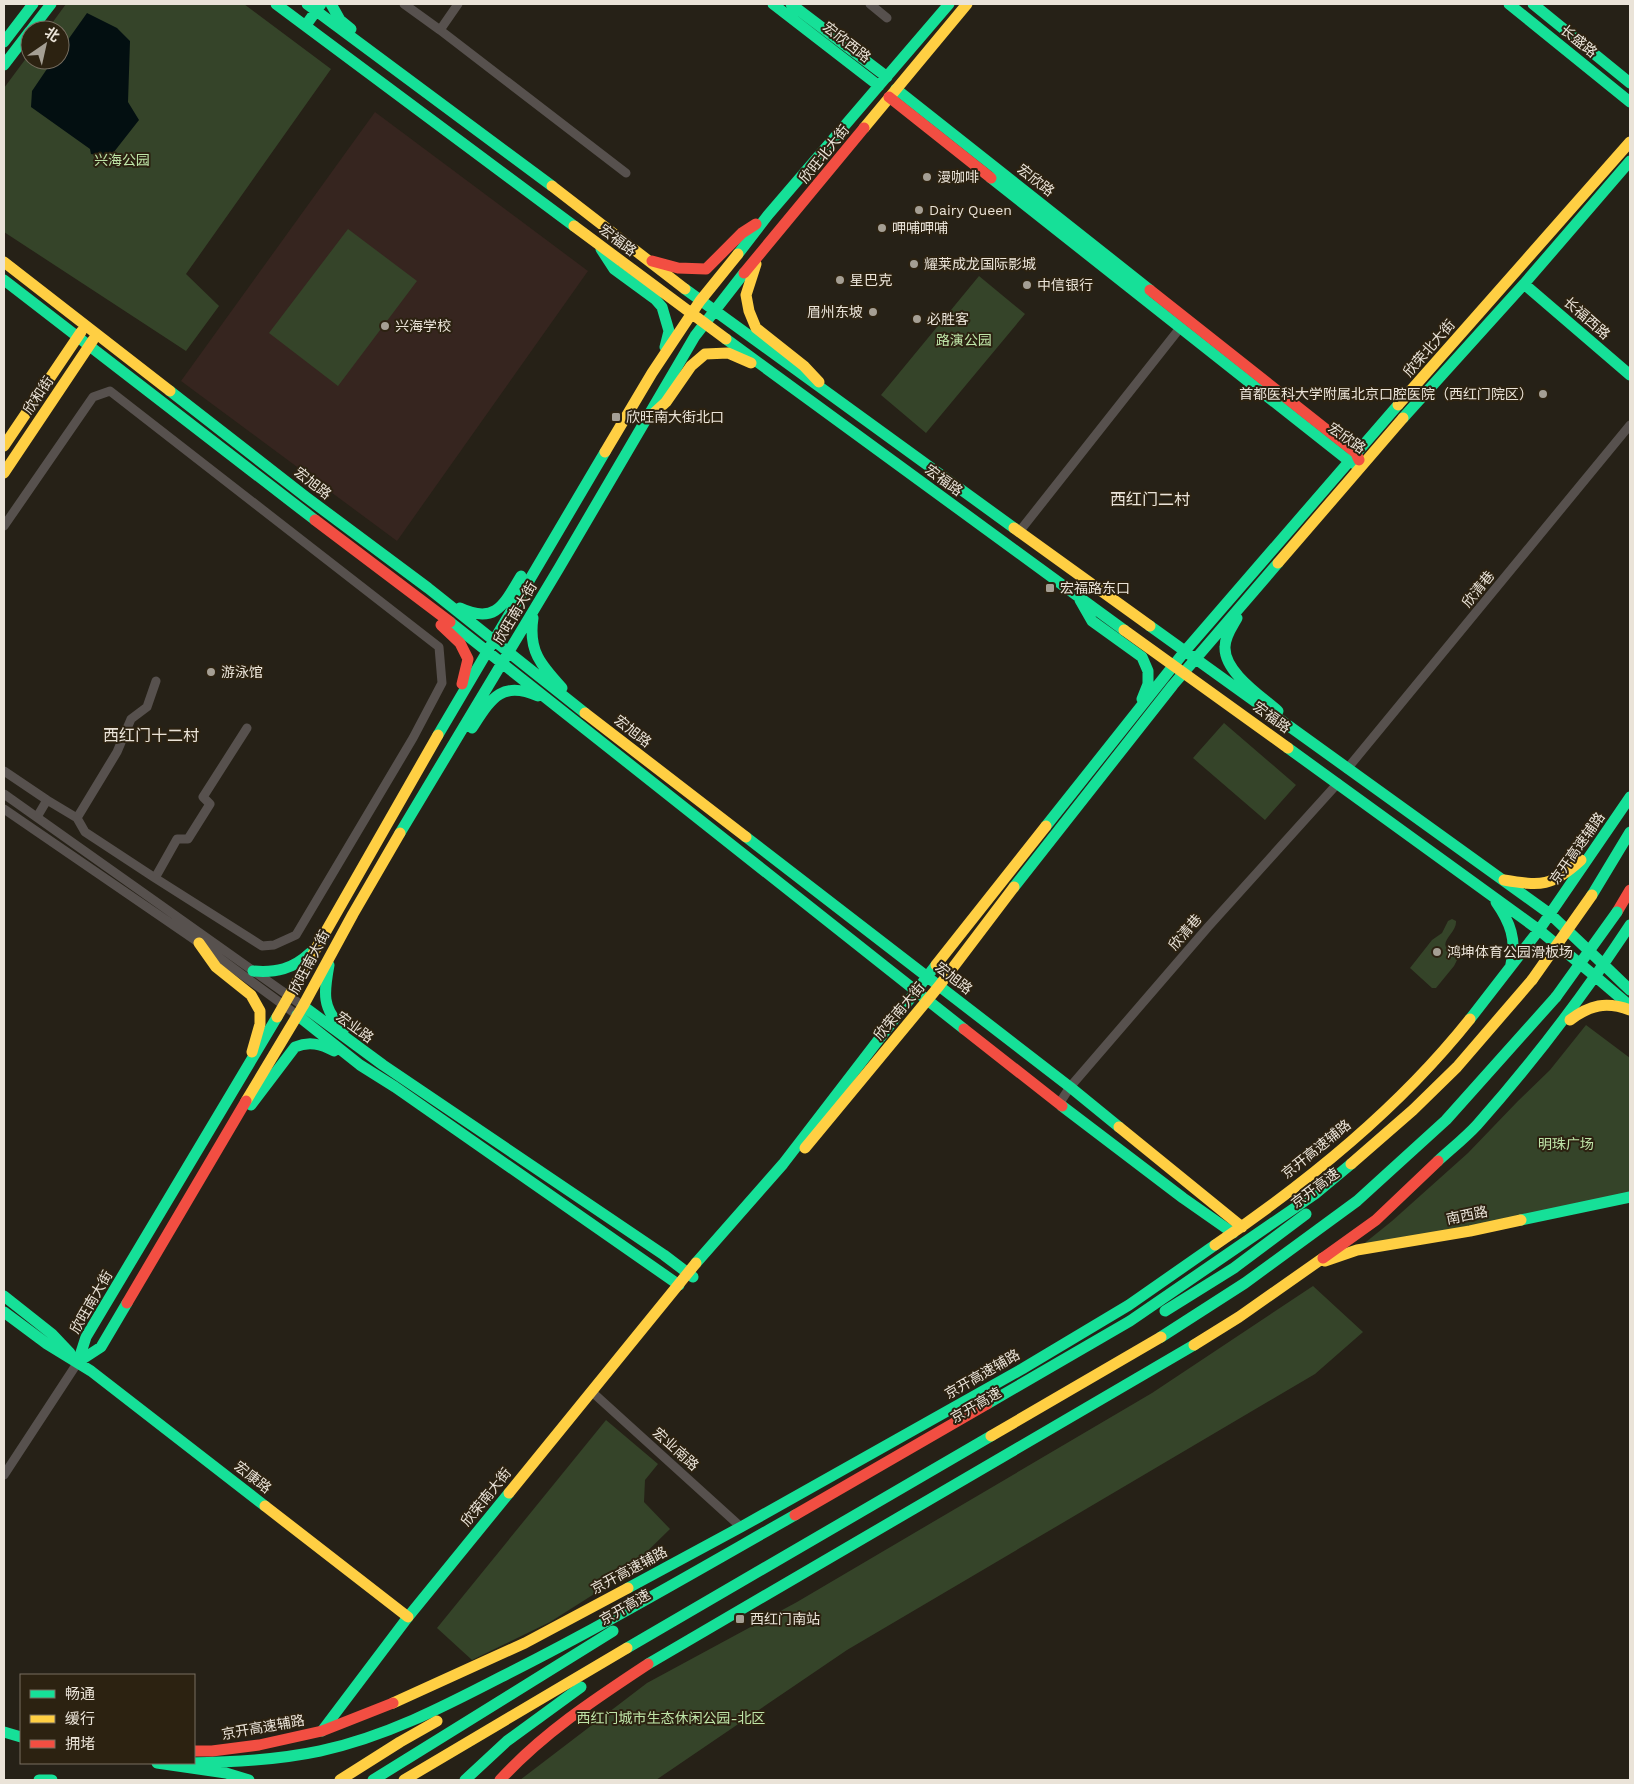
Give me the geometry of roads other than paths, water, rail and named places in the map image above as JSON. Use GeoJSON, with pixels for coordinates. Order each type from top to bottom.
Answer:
{"type":"FeatureCollection","features":[{"type":"Feature","properties":{"kind":"main road"},"geometry":{"type":"LineString","coordinates":[[4,42],[33,4]]}},
{"type":"Feature","properties":{"kind":"main road"},"geometry":{"type":"LineString","coordinates":[[38,20],[51,4]]}},
{"type":"Feature","properties":{"kind":"main road","name":"宏福路"},"geometry":{"type":"LineString","coordinates":[[276,4],[691,314],[1079,598],[1179,668],[1540,930],[1630,1006]]}},
{"type":"Feature","properties":{"kind":"main road"},"geometry":{"type":"LineString","coordinates":[[331,4],[340,20],[397,70]]}},
{"type":"Feature","properties":{"kind":"main road","name":"宏欣西路"},"geometry":{"type":"LineString","coordinates":[[773,4],[883,82]]}},
{"type":"Feature","properties":{"kind":"main road","name":"宏欣西路"},"geometry":{"type":"LineString","coordinates":[[791,4],[883,82]]}},
{"type":"Feature","properties":{"kind":"main road","name":"欣旺北大街"},"geometry":{"type":"LineString","coordinates":[[691,314],[768,215],[949,4]]}},
{"type":"Feature","properties":{"kind":"main road","name":"欣旺北大街"},"geometry":{"type":"LineString","coordinates":[[704,323],[967,4]]}},
{"type":"Feature","properties":{"kind":"main road","name":"长盛路"},"geometry":{"type":"LineString","coordinates":[[1509,4],[1630,102]]}},
{"type":"Feature","properties":{"kind":"main road","name":"长盛路"},"geometry":{"type":"LineString","coordinates":[[1533,4],[1630,83]]}},
{"type":"Feature","properties":{"kind":"main road"},"geometry":{"type":"LineString","coordinates":[[294,17],[312,5]]}},
{"type":"Feature","properties":{"kind":"main road"},"geometry":{"type":"LineString","coordinates":[[306,25],[312,5]]}},
{"type":"Feature","properties":{"kind":"main road","name":"宏福路"},"geometry":{"type":"LineString","coordinates":[[312,5],[520,161],[713,311],[1195,658],[1347,770],[1550,914],[1630,990]]}},
{"type":"Feature","properties":{"kind":"main road"},"geometry":{"type":"LineString","coordinates":[[4,65],[20,43]]}},
{"type":"Feature","properties":{"kind":"main road","name":"宏欣路"},"geometry":{"type":"LineString","coordinates":[[893,93],[1180,328],[1353,457]]}},
{"type":"Feature","properties":{"kind":"main road","name":"宏欣路"},"geometry":{"type":"LineString","coordinates":[[893,93],[1353,457],[1362,467]]}},
{"type":"Feature","properties":{"kind":"main road","name":"欣荣北大街"},"geometry":{"type":"LineString","coordinates":[[1179,668],[1185,651],[1630,142]]}},
{"type":"Feature","properties":{"kind":"main road","name":"欣荣北大街"},"geometry":{"type":"LineString","coordinates":[[1179,668],[1195,658],[1421,397],[1524,284],[1630,161]]}},
{"type":"Feature","properties":{"kind":"main road"},"geometry":{"type":"LineString","coordinates":[[648,260],[678,268],[706,269],[742,233],[768,215]]}},
{"type":"Feature","properties":{"kind":"main road"},"geometry":{"type":"LineString","coordinates":[[597,243],[614,269],[655,299],[662,307],[670,331],[665,348],[652,373]]}},
{"type":"Feature","properties":{"kind":"main road"},"geometry":{"type":"LineString","coordinates":[[759,255],[750,277],[746,295],[748,311],[756,328],[804,366],[836,400]]}},
{"type":"Feature","properties":{"kind":"main road","name":"宏旭路"},"geometry":{"type":"LineString","coordinates":[[4,262],[428,588],[490,646]]}},
{"type":"Feature","properties":{"kind":"main road","name":"宏旭路"},"geometry":{"type":"LineString","coordinates":[[4,280],[318,523],[405,588],[490,646],[939,986],[1070,1087],[1198,1194],[1237,1230]]}},
{"type":"Feature","properties":{"kind":"main road","name":"长福西路"},"geometry":{"type":"LineString","coordinates":[[1524,284],[1630,375]]}},
{"type":"Feature","properties":{"kind":"main road","name":"欣旺南大街"},"geometry":{"type":"LineString","coordinates":[[78,1362],[86,1337],[287,1000],[456,703],[652,373],[691,314]]}},
{"type":"Feature","properties":{"kind":"main road","name":"欣旺南大街"},"geometry":{"type":"LineString","coordinates":[[78,1362],[101,1347],[300,1010],[331,952],[445,757],[704,323]]}},
{"type":"Feature","properties":{"kind":"main road","name":"欣和街"},"geometry":{"type":"LineString","coordinates":[[4,446],[86,326]]}},
{"type":"Feature","properties":{"kind":"main road","name":"欣和街"},"geometry":{"type":"LineString","coordinates":[[4,473],[97,334]]}},
{"type":"Feature","properties":{"kind":"main road"},"geometry":{"type":"LineString","coordinates":[[642,424],[666,402],[691,366],[704,354],[728,353],[777,376]]}},
{"type":"Feature","properties":{"kind":"main road"},"geometry":{"type":"LineString","coordinates":[[22,418],[31,416],[35,427]]}},
{"type":"Feature","properties":{"kind":"main road"},"geometry":{"type":"LineString","coordinates":[[428,588],[469,613],[487,616],[496,611],[505,602],[530,562],[543,555]]}},
{"type":"Feature","properties":{"kind":"main road"},"geometry":{"type":"LineString","coordinates":[[405,588],[426,614],[449,631],[460,643],[468,659],[456,703]]}},
{"type":"Feature","properties":{"kind":"main road"},"geometry":{"type":"LineString","coordinates":[[1079,598],[1092,621],[1142,657],[1146,663],[1148,684],[1136,713]]}},
{"type":"Feature","properties":{"kind":"main road"},"geometry":{"type":"LineString","coordinates":[[1243,604],[1227,638],[1225,649],[1230,664],[1241,679],[1273,706],[1302,736]]}},
{"type":"Feature","properties":{"kind":"main road"},"geometry":{"type":"LineString","coordinates":[[445,757],[470,730],[498,693],[513,689],[530,692],[565,704],[564,690],[544,669],[531,643],[530,631],[535,609]]}},
{"type":"Feature","properties":{"kind":"main road","name":"欣荣南大街"},"geometry":{"type":"LineString","coordinates":[[690,1276],[783,1164],[916,990],[1136,713],[1179,668]]}},
{"type":"Feature","properties":{"kind":"main road","name":"欣荣南大街"},"geometry":{"type":"LineString","coordinates":[[322,1732],[408,1617],[678,1285],[690,1276],[772,1190],[939,986],[1179,668]]}},
{"type":"Feature","properties":{"kind":"main road","name":"宏旭路"},"geometry":{"type":"LineString","coordinates":[[565,704],[1059,1104],[1183,1198],[1237,1230]]}},
{"type":"Feature","properties":{"kind":"main road","name":"京开高速辅路"},"geometry":{"type":"LineString","coordinates":[[195,1751],[212,1751],[259,1745],[322,1732],[398,1701],[525,1643],[741,1527],[1022,1369],[1120,1310],[1237,1230],[1326,1162],[1372,1124],[1416,1082],[1507,974],[1540,930],[1630,797]]}},
{"type":"Feature","properties":{"kind":"main road"},"geometry":{"type":"LineString","coordinates":[[1596,898],[1630,832]]}},
{"type":"Feature","properties":{"kind":"main road"},"geometry":{"type":"LineString","coordinates":[[1501,880],[1526,884],[1553,882],[1571,870],[1603,837]]}},
{"type":"Feature","properties":{"kind":"main road"},"geometry":{"type":"LineString","coordinates":[[340,1780],[400,1742],[502,1685],[569,1643],[836,1492],[1107,1335],[1315,1194],[1413,1110],[1536,983],[1630,852]]}},
{"type":"Feature","properties":{"kind":"main road"},"geometry":{"type":"LineString","coordinates":[[404,1780],[680,1616],[1127,1357],[1245,1283],[1357,1201],[1439,1126],[1521,1038],[1556,997],[1617,912],[1630,890]]}},
{"type":"Feature","properties":{"kind":"main road"},"geometry":{"type":"LineString","coordinates":[[1490,894],[1505,914],[1513,931],[1515,942],[1514,955],[1507,974]]}},
{"type":"Feature","properties":{"kind":"main road"},"geometry":{"type":"LineString","coordinates":[[500,1780],[543,1736],[586,1704],[653,1661],[1168,1362],[1239,1318],[1376,1220],[1476,1126],[1556,1031],[1596,977],[1630,925]]}},
{"type":"Feature","properties":{"kind":"main road"},"geometry":{"type":"LineString","coordinates":[[198,939],[216,967],[251,996],[260,1011],[260,1024],[248,1066]]}},
{"type":"Feature","properties":{"kind":"main road"},"geometry":{"type":"LineString","coordinates":[[253,971],[271,973],[287,969],[304,959],[319,944]]}},
{"type":"Feature","properties":{"kind":"main road"},"geometry":{"type":"LineString","coordinates":[[331,952],[324,989],[325,1004],[337,1024],[367,1046],[382,1065]]}},
{"type":"Feature","properties":{"kind":"main road","name":"京开高速"},"geometry":{"type":"LineString","coordinates":[[1352,1178],[1433,1107],[1506,1027],[1536,983]]}},
{"type":"Feature","properties":{"kind":"main road"},"geometry":{"type":"LineString","coordinates":[[1556,1031],[1580,1011],[1602,1004],[1616,1004],[1630,1010]]}},
{"type":"Feature","properties":{"kind":"main road","name":"宏业路"},"geometry":{"type":"LineString","coordinates":[[300,1010],[664,1255],[690,1276]]}},
{"type":"Feature","properties":{"kind":"main road","name":"宏业路"},"geometry":{"type":"LineString","coordinates":[[300,1010],[360,1065],[395,1087],[678,1285]]}},
{"type":"Feature","properties":{"kind":"main road"},"geometry":{"type":"LineString","coordinates":[[231,1127],[262,1093],[287,1056],[295,1048],[303,1044],[321,1044],[360,1065]]}},
{"type":"Feature","properties":{"kind":"main road","name":"京开高速"},"geometry":{"type":"LineString","coordinates":[[373,1780],[626,1624],[1024,1395],[1140,1326],[1234,1268],[1337,1191]]}},
{"type":"Feature","properties":{"kind":"main road","name":"南西路"},"geometry":{"type":"LineString","coordinates":[[1311,1266],[1357,1250],[1470,1231],[1630,1197]]}},
{"type":"Feature","properties":{"kind":"main road","name":"宏康路"},"geometry":{"type":"LineString","coordinates":[[4,1296],[52,1334],[78,1362]]}},
{"type":"Feature","properties":{"kind":"main road","name":"宏康路"},"geometry":{"type":"LineString","coordinates":[[4,1312],[47,1344],[78,1362],[408,1617]]}},
{"type":"Feature","properties":{"kind":"main road"},"geometry":{"type":"LineString","coordinates":[[464,1780],[508,1741],[680,1616]]}},
{"type":"Feature","properties":{"kind":"main road"},"geometry":{"type":"LineString","coordinates":[[195,1763],[240,1762],[281,1758],[322,1751],[371,1737],[416,1720],[569,1643]]}},
{"type":"Feature","properties":{"kind":"main road"},"geometry":{"type":"LineString","coordinates":[[164,1764],[226,1773],[249,1780]]}},
{"type":"Feature","properties":{"kind":"main road"},"geometry":{"type":"LineString","coordinates":[[39,1780],[52,1780]]}},
{"type":"Feature","properties":{"kind":"street"},"geometry":{"type":"LineString","coordinates":[[404,4],[626,173]]}},
{"type":"Feature","properties":{"kind":"street"},"geometry":{"type":"LineString","coordinates":[[440,30],[458,4]]}},
{"type":"Feature","properties":{"kind":"street"},"geometry":{"type":"LineString","coordinates":[[870,4],[887,18]]}},
{"type":"Feature","properties":{"kind":"street"},"geometry":{"type":"LineString","coordinates":[[1019,532],[1180,328]]}},
{"type":"Feature","properties":{"kind":"street"},"geometry":{"type":"LineString","coordinates":[[4,526],[93,397],[110,391],[439,647],[442,683],[413,738],[296,935],[274,945],[262,946],[155,878],[85,832],[77,818],[4,771]]}},
{"type":"Feature","properties":{"kind":"street","name":"欣清巷"},"geometry":{"type":"LineString","coordinates":[[1347,770],[1630,425]]}},
{"type":"Feature","properties":{"kind":"street"},"geometry":{"type":"LineString","coordinates":[[77,818],[117,752],[131,719],[147,707],[156,681]]}},
{"type":"Feature","properties":{"kind":"street"},"geometry":{"type":"LineString","coordinates":[[155,878],[176,839],[188,838],[210,804],[203,797],[247,728]]}},
{"type":"Feature","properties":{"kind":"street","name":"欣清巷"},"geometry":{"type":"LineString","coordinates":[[1059,1104],[1070,1087],[1208,927],[1338,783]]}},
{"type":"Feature","properties":{"kind":"street","name":"宏业路"},"geometry":{"type":"LineString","coordinates":[[4,794],[198,939],[253,971],[300,1010]]}},
{"type":"Feature","properties":{"kind":"street"},"geometry":{"type":"LineString","coordinates":[[37,817],[47,800]]}},
{"type":"Feature","properties":{"kind":"street","name":"宏业路"},"geometry":{"type":"LineString","coordinates":[[4,809],[287,1000]]}},
{"type":"Feature","properties":{"kind":"street"},"geometry":{"type":"LineString","coordinates":[[4,1475],[78,1362]]}},
{"type":"Feature","properties":{"kind":"street","name":"宏业南路"},"geometry":{"type":"LineString","coordinates":[[592,1392],[741,1527]]}},
{"type":"Feature","properties":{"kind":"place","name":"漫咖啡"},"geometry":{"type":"Point","coordinates":[927,177]}},
{"type":"Feature","properties":{"kind":"place","name":"Dairy Queen"},"geometry":{"type":"Point","coordinates":[919,210]}},
{"type":"Feature","properties":{"kind":"place","name":"呷哺呷哺"},"geometry":{"type":"Point","coordinates":[882,228]}},
{"type":"Feature","properties":{"kind":"place","name":"耀莱成龙国际影城"},"geometry":{"type":"Point","coordinates":[914,264]}},
{"type":"Feature","properties":{"kind":"place","name":"星巴克"},"geometry":{"type":"Point","coordinates":[840,280]}},
{"type":"Feature","properties":{"kind":"place","name":"中信银行"},"geometry":{"type":"Point","coordinates":[1027,285]}},
{"type":"Feature","properties":{"kind":"place","name":"眉州东坡"},"geometry":{"type":"Point","coordinates":[873,312]}},
{"type":"Feature","properties":{"kind":"place","name":"必胜客"},"geometry":{"type":"Point","coordinates":[917,319]}},
{"type":"Feature","properties":{"kind":"place","name":"兴海学校"},"geometry":{"type":"Point","coordinates":[385,326]}},
{"type":"Feature","properties":{"kind":"place","name":"首都医科大学附属北京口腔医院（西红门院区）"},"geometry":{"type":"Point","coordinates":[1543,394]}},
{"type":"Feature","properties":{"kind":"place","name":"欣旺南大街北口"},"geometry":{"type":"Point","coordinates":[616,417]}},
{"type":"Feature","properties":{"kind":"place","name":"宏福路东口"},"geometry":{"type":"Point","coordinates":[1050,588]}},
{"type":"Feature","properties":{"kind":"place","name":"游泳馆"},"geometry":{"type":"Point","coordinates":[211,672]}},
{"type":"Feature","properties":{"kind":"place","name":"鸿坤体育公园滑板场"},"geometry":{"type":"Point","coordinates":[1437,952]}},
{"type":"Feature","properties":{"kind":"place","name":"西红门南站"},"geometry":{"type":"Point","coordinates":[740,1619]}},
{"type":"Feature","properties":{"kind":"district","name":"西红门二村"},"geometry":{"type":"Point","coordinates":[1150,499]}},
{"type":"Feature","properties":{"kind":"district","name":"西红门十二村"},"geometry":{"type":"Point","coordinates":[151,735]}},
{"type":"Feature","properties":{"kind":"park label","name":"兴海公园"},"geometry":{"type":"Point","coordinates":[122,160]}},
{"type":"Feature","properties":{"kind":"park label","name":"路演公园"},"geometry":{"type":"Point","coordinates":[964,340]}},
{"type":"Feature","properties":{"kind":"park label","name":"明珠广场"},"geometry":{"type":"Point","coordinates":[1566,1144]}},
{"type":"Feature","properties":{"kind":"park label","name":"西红门城市生态休闲公园-北区"},"geometry":{"type":"Point","coordinates":[671,1718]}}]}
